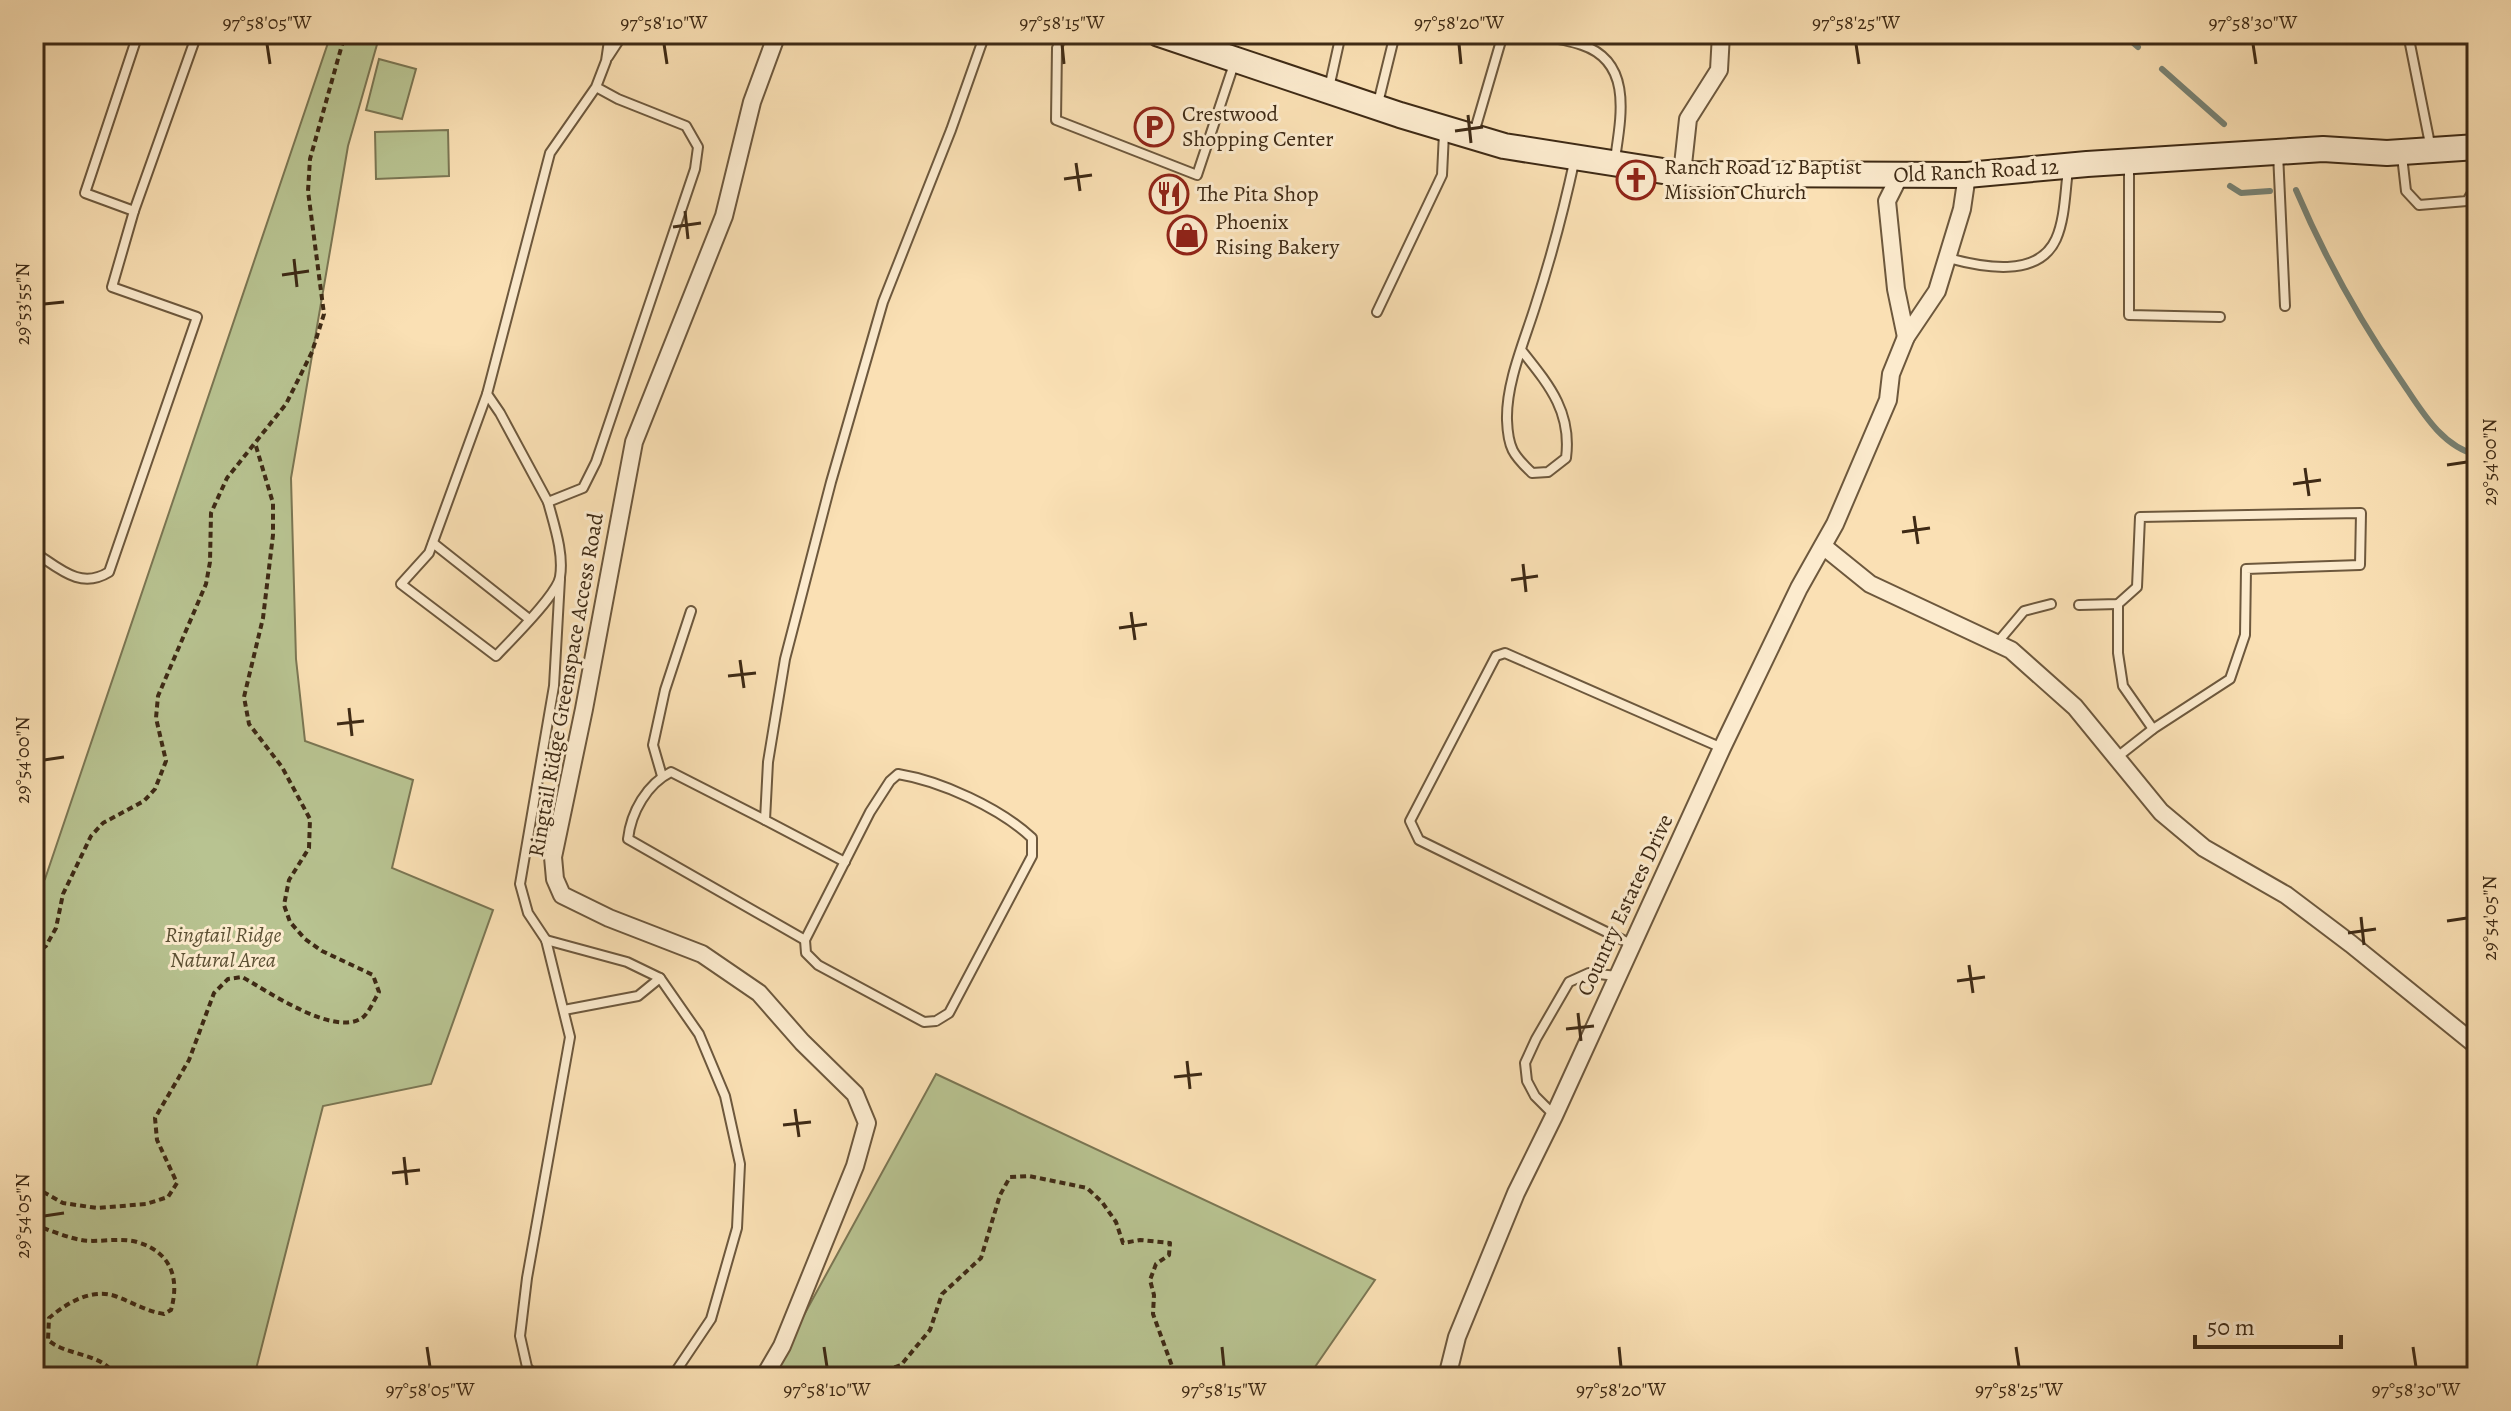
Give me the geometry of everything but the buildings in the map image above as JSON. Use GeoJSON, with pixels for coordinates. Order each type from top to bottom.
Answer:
{"type":"FeatureCollection","features":[{"type":"Feature","properties":{"kind":"main road","name":"Old Ranch Road 12"},"geometry":{"type":"LineString","coordinates":[[1159,34],[1377,108],[1504,146],[1682,174],[1967,175],[2323,149],[2402,152],[2474,147]]}},
{"type":"Feature","properties":{"kind":"street","name":"Ringtail Ridge Greenspace Access Road"},"geometry":{"type":"LineString","coordinates":[[764,1377],[782,1346],[855,1166],[867,1123],[855,1094],[802,1042],[759,993],[702,954],[609,918],[562,895],[555,879],[553,857],[634,442],[724,216],[752,102],[777,34]]}},
{"type":"Feature","properties":{"kind":"street"},"geometry":{"type":"LineString","coordinates":[[1682,174],[1688,119],[1719,70],[1721,34]]}},
{"type":"Feature","properties":{"kind":"street","name":"Country Estates Drive"},"geometry":{"type":"LineString","coordinates":[[1447,1377],[1457,1337],[1516,1193],[1722,748],[1835,524],[1888,400],[1891,374],[1906,337],[1937,291],[1962,209],[1967,175]]}},
{"type":"Feature","properties":{"kind":"street"},"geometry":{"type":"LineString","coordinates":[[1899,177],[1887,201],[1896,289],[1906,337]]}},
{"type":"Feature","properties":{"kind":"street"},"geometry":{"type":"LineString","coordinates":[[1823,546],[1870,584],[2011,650],[2075,707],[2161,812],[2204,848],[2286,895],[2477,1046]]}},
{"type":"Feature","properties":{"kind":"lane"},"geometry":{"type":"LineString","coordinates":[[134,211],[85,193],[138,34]]}},
{"type":"Feature","properties":{"kind":"lane"},"geometry":{"type":"LineString","coordinates":[[34,552],[76,578],[97,580],[109,572],[197,317],[112,287],[134,211],[197,34]]}},
{"type":"Feature","properties":{"kind":"lane"},"geometry":{"type":"LineString","coordinates":[[606,61],[610,34]]}},
{"type":"Feature","properties":{"kind":"lane"},"geometry":{"type":"LineString","coordinates":[[560,579],[496,656],[401,584],[429,553],[487,394],[550,153],[596,87],[606,61],[623,34]]}},
{"type":"Feature","properties":{"kind":"lane"},"geometry":{"type":"LineString","coordinates":[[765,820],[768,762],[785,659],[831,482],[883,302],[985,34]]}},
{"type":"Feature","properties":{"kind":"lane"},"geometry":{"type":"LineString","coordinates":[[1063,34],[1057,48],[1056,120],[1197,175],[1236,60]]}},
{"type":"Feature","properties":{"kind":"lane"},"geometry":{"type":"LineString","coordinates":[[1328,91],[1341,34]]}},
{"type":"Feature","properties":{"kind":"lane"},"geometry":{"type":"LineString","coordinates":[[1377,108],[1395,34]]}},
{"type":"Feature","properties":{"kind":"lane"},"geometry":{"type":"LineString","coordinates":[[1473,137],[1503,34]]}},
{"type":"Feature","properties":{"kind":"lane"},"geometry":{"type":"LineString","coordinates":[[2408,34],[2431,150]]}},
{"type":"Feature","properties":{"kind":"lane"},"geometry":{"type":"LineString","coordinates":[[1533,35],[1568,38],[1596,50],[1611,65],[1621,87],[1622,108],[1615,164]]}},
{"type":"Feature","properties":{"kind":"lane"},"geometry":{"type":"LineString","coordinates":[[548,502],[583,488],[596,462],[695,169],[698,147],[686,126],[596,87]]}},
{"type":"Feature","properties":{"kind":"lane"},"geometry":{"type":"LineString","coordinates":[[1377,312],[1442,175],[1444,128]]}},
{"type":"Feature","properties":{"kind":"lane"},"geometry":{"type":"LineString","coordinates":[[2402,152],[2406,191],[2419,205],[2467,201],[2475,188],[2474,147]]}},
{"type":"Feature","properties":{"kind":"lane"},"geometry":{"type":"LineString","coordinates":[[2278,152],[2285,306]]}},
{"type":"Feature","properties":{"kind":"lane"},"geometry":{"type":"LineString","coordinates":[[1522,351],[1554,392],[1569,436],[1566,458],[1548,472],[1532,473],[1512,455],[1507,419],[1511,390],[1522,351],[1561,225],[1575,157]]}},
{"type":"Feature","properties":{"kind":"lane"},"geometry":{"type":"LineString","coordinates":[[2128,162],[2129,315],[2220,317]]}},
{"type":"Feature","properties":{"kind":"lane"},"geometry":{"type":"LineString","coordinates":[[1948,258],[2003,267],[2027,265],[2045,255],[2056,239],[2068,166]]}},
{"type":"Feature","properties":{"kind":"lane"},"geometry":{"type":"LineString","coordinates":[[487,394],[548,502],[558,543],[560,579],[554,686],[520,884],[528,913],[546,940],[570,1037],[527,1278],[520,1336],[527,1367],[535,1377]]}},
{"type":"Feature","properties":{"kind":"lane"},"geometry":{"type":"LineString","coordinates":[[2079,605],[2118,604],[2137,587],[2140,517],[2361,513],[2360,565],[2246,569],[2245,635],[2230,679],[2115,758]]}},
{"type":"Feature","properties":{"kind":"lane"},"geometry":{"type":"LineString","coordinates":[[433,543],[529,619]]}},
{"type":"Feature","properties":{"kind":"lane"},"geometry":{"type":"LineString","coordinates":[[1997,643],[2024,611],[2051,604]]}},
{"type":"Feature","properties":{"kind":"lane"},"geometry":{"type":"LineString","coordinates":[[2118,604],[2118,653],[2123,686],[2153,729]]}},
{"type":"Feature","properties":{"kind":"lane"},"geometry":{"type":"LineString","coordinates":[[662,776],[653,745],[665,690],[691,611]]}},
{"type":"Feature","properties":{"kind":"lane"},"geometry":{"type":"LineString","coordinates":[[1631,944],[1419,840],[1410,821],[1496,656],[1505,653],[1722,748]]}},
{"type":"Feature","properties":{"kind":"lane"},"geometry":{"type":"LineString","coordinates":[[805,940],[628,839],[630,822],[655,780],[671,772],[845,862]]}},
{"type":"Feature","properties":{"kind":"lane"},"geometry":{"type":"LineString","coordinates":[[898,774],[953,790],[1018,825],[1032,838],[1032,856],[949,1013],[936,1021],[924,1022],[818,965],[806,953],[805,940],[845,862],[870,812],[898,774]]}},
{"type":"Feature","properties":{"kind":"lane"},"geometry":{"type":"LineString","coordinates":[[546,940],[627,962],[660,978],[699,1034],[725,1096],[740,1164],[737,1228],[711,1319],[672,1377]]}},
{"type":"Feature","properties":{"kind":"lane"},"geometry":{"type":"LineString","coordinates":[[1554,1116],[1535,1096],[1527,1081],[1525,1063],[1569,982],[1589,973],[1617,976]]}},
{"type":"Feature","properties":{"kind":"lane"},"geometry":{"type":"LineString","coordinates":[[564,1010],[638,996],[660,978]]}},
{"type":"Feature","properties":{"kind":"path"},"geometry":{"type":"LineString","coordinates":[[34,955],[46,946],[56,928],[63,894],[91,836],[103,823],[144,801],[155,789],[166,761],[156,718],[158,696],[206,584],[210,562],[211,513],[227,478],[286,404],[312,352],[324,314],[308,191],[310,159],[345,34]]}},
{"type":"Feature","properties":{"kind":"path"},"geometry":{"type":"LineString","coordinates":[[34,1190],[38,1189],[63,1203],[97,1208],[146,1204],[168,1197],[177,1183],[157,1140],[155,1118],[189,1060],[214,993],[228,979],[242,977],[322,1020],[348,1023],[363,1017],[379,992],[373,975],[322,951],[305,939],[290,922],[284,905],[289,880],[309,848],[310,819],[282,767],[249,724],[246,711],[244,697],[263,618],[273,535],[273,503],[255,443]]}},
{"type":"Feature","properties":{"kind":"path"},"geometry":{"type":"LineString","coordinates":[[866,1377],[901,1365],[930,1330],[942,1294],[981,1258],[1000,1195],[1010,1177],[1029,1176],[1087,1188],[1109,1212],[1123,1243],[1140,1240],[1170,1243],[1169,1255],[1156,1264],[1150,1280],[1154,1295],[1153,1314],[1176,1377]]}},
{"type":"Feature","properties":{"kind":"path"},"geometry":{"type":"LineString","coordinates":[[34,1224],[79,1240],[136,1242],[163,1257],[171,1268],[176,1291],[171,1310],[164,1314],[145,1311],[112,1294],[77,1299],[49,1318],[48,1340],[58,1349],[100,1361],[116,1377]]}},
{"type":"Feature","properties":{"kind":"green space","name":"Ringtail Ridge Natural Area"},"geometry":{"type":"Polygon","coordinates":[[[331,34],[380,34],[348,146],[291,478],[296,659],[305,741],[413,780],[392,868],[493,910],[431,1084],[323,1106],[254,1377],[34,1377],[34,892],[45,879],[331,34]]]}},
{"type":"Feature","properties":{"kind":"green space"},"geometry":{"type":"Polygon","coordinates":[[[379,59],[416,69],[402,119],[366,110],[379,59]]]}},
{"type":"Feature","properties":{"kind":"green space"},"geometry":{"type":"Polygon","coordinates":[[[448,130],[449,176],[376,179],[375,132],[448,130]]]}},
{"type":"Feature","properties":{"kind":"green space"},"geometry":{"type":"Polygon","coordinates":[[[936,1074],[1375,1280],[1308,1377],[770,1377],[936,1074]]]}},
{"type":"Feature","properties":{"kind":"waterway"},"geometry":{"type":"LineString","coordinates":[[2123,34],[2138,47]]}},
{"type":"Feature","properties":{"kind":"waterway"},"geometry":{"type":"LineString","coordinates":[[2162,69],[2224,124]]}},
{"type":"Feature","properties":{"kind":"waterway"},"geometry":{"type":"LineString","coordinates":[[2230,186],[2241,193],[2270,191]]}},
{"type":"Feature","properties":{"kind":"waterway"},"geometry":{"type":"LineString","coordinates":[[2296,190],[2343,287],[2415,402],[2442,435],[2477,455]]}},
{"type":"Feature","properties":{"kind":"place","name":"Crestwood Shopping Center"},"geometry":{"type":"Point","coordinates":[1154,127]}},
{"type":"Feature","properties":{"kind":"place","name":"Ranch Road 12 Baptist Mission Church"},"geometry":{"type":"Point","coordinates":[1636,180]}},
{"type":"Feature","properties":{"kind":"place","name":"The Pita Shop"},"geometry":{"type":"Point","coordinates":[1169,194]}},
{"type":"Feature","properties":{"kind":"place","name":"Phoenix Rising Bakery"},"geometry":{"type":"Point","coordinates":[1187,235]}}]}
